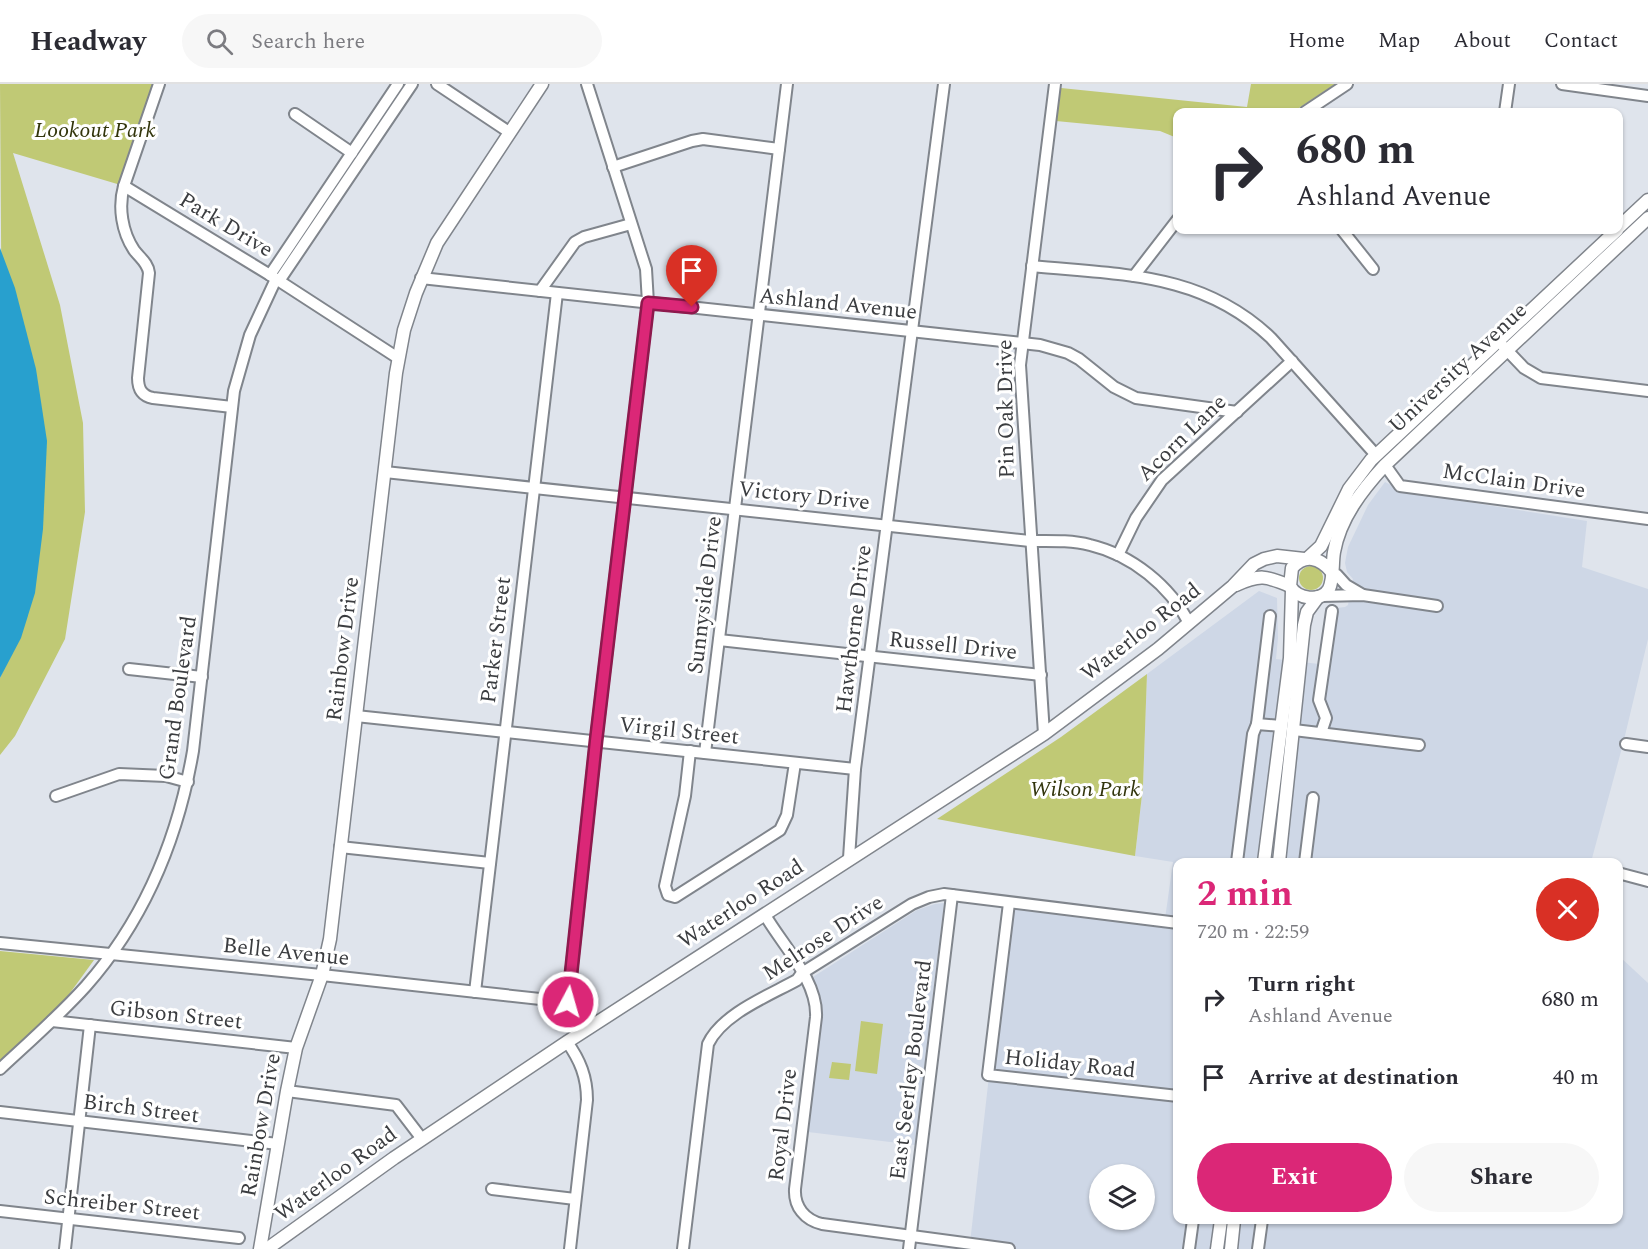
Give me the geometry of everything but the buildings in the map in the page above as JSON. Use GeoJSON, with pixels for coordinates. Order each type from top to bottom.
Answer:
{"type":"FeatureCollection","features":[{"type":"Feature","properties":{"kind":"main road","name":"Rainbow Drive"},"geometry":{"type":"LineString","coordinates":[[260,1249],[296,1048],[322,975],[330,939],[398,358],[404,330],[421,278],[446,227],[542,84]]}},
{"type":"Feature","properties":{"kind":"main road","name":"University Avenue"},"geometry":{"type":"LineString","coordinates":[[1623,224],[1648,200]]}},
{"type":"Feature","properties":{"kind":"main road","name":"University Avenue"},"geometry":{"type":"LineString","coordinates":[[1306,558],[1321,546],[1349,489],[1376,455],[1648,218]]}},
{"type":"Feature","properties":{"kind":"main road","name":"University Avenue"},"geometry":{"type":"LineString","coordinates":[[1331,572],[1338,534],[1350,510],[1369,483],[1613,234]]}},
{"type":"Feature","properties":{"kind":"main road","name":"Waterloo Road"},"geometry":{"type":"LineString","coordinates":[[274,1247],[422,1139],[567,1042],[1044,734],[1158,649],[1233,586],[1249,568],[1264,559],[1276,556],[1306,558]]}},
{"type":"Feature","properties":{"kind":"main road"},"geometry":{"type":"LineString","coordinates":[[1265,858],[1287,728],[1304,625],[1307,612],[1328,590],[1331,572],[1324,562],[1306,558],[1292,568],[1287,728],[1278,858]]}},
{"type":"Feature","properties":{"kind":"main road","name":"Waterloo Road"},"geometry":{"type":"LineString","coordinates":[[1233,586],[1263,576],[1291,588]]}},
{"type":"Feature","properties":{"kind":"main road"},"geometry":{"type":"LineString","coordinates":[[1291,588],[1304,596],[1319,597]]}},
{"type":"Feature","properties":{"kind":"main road"},"geometry":{"type":"LineString","coordinates":[[1217,1249],[1220,1224]]}},
{"type":"Feature","properties":{"kind":"main road"},"geometry":{"type":"LineString","coordinates":[[1231,1249],[1234,1224]]}},
{"type":"Feature","properties":{"kind":"street"},"geometry":{"type":"LineString","coordinates":[[159,84],[124,186],[121,206],[128,238],[135,252],[148,267],[149,273],[138,378],[139,389],[147,397],[232,407]]}},
{"type":"Feature","properties":{"kind":"street","name":"Grand Boulevard"},"geometry":{"type":"LineString","coordinates":[[0,1069],[52,1021],[111,954],[142,905],[164,860],[188,782],[232,407],[244,354],[275,278],[352,153],[398,84]]}},
{"type":"Feature","properties":{"kind":"street","name":"Grand Boulevard"},"geometry":{"type":"LineString","coordinates":[[275,278],[412,84]]}},
{"type":"Feature","properties":{"kind":"street"},"geometry":{"type":"LineString","coordinates":[[437,84],[509,132]]}},
{"type":"Feature","properties":{"kind":"street"},"geometry":{"type":"LineString","coordinates":[[587,84],[648,277],[648,303],[596,741],[568,1002],[589,1028]]}},
{"type":"Feature","properties":{"kind":"street","name":"Sunnyside Drive"},"geometry":{"type":"LineString","coordinates":[[705,753],[787,84]]}},
{"type":"Feature","properties":{"kind":"street","name":"Hawthorne Drive"},"geometry":{"type":"LineString","coordinates":[[849,858],[855,769],[944,84]]}},
{"type":"Feature","properties":{"kind":"street","name":"Pin Oak Drive"},"geometry":{"type":"LineString","coordinates":[[1044,734],[1020,365],[1055,84]]}},
{"type":"Feature","properties":{"kind":"street"},"geometry":{"type":"LineString","coordinates":[[1311,108],[1347,84]]}},
{"type":"Feature","properties":{"kind":"street"},"geometry":{"type":"LineString","coordinates":[[1506,108],[1509,84]]}},
{"type":"Feature","properties":{"kind":"street"},"geometry":{"type":"LineString","coordinates":[[1562,84],[1648,96]]}},
{"type":"Feature","properties":{"kind":"street"},"geometry":{"type":"LineString","coordinates":[[295,114],[352,153]]}},
{"type":"Feature","properties":{"kind":"street"},"geometry":{"type":"LineString","coordinates":[[613,168],[703,139],[779,149]]}},
{"type":"Feature","properties":{"kind":"street","name":"Park Drive"},"geometry":{"type":"LineString","coordinates":[[124,186],[275,278],[398,358]]}},
{"type":"Feature","properties":{"kind":"street"},"geometry":{"type":"LineString","coordinates":[[540,291],[575,242],[584,237],[631,224]]}},
{"type":"Feature","properties":{"kind":"street"},"geometry":{"type":"LineString","coordinates":[[1134,276],[1173,225]]}},
{"type":"Feature","properties":{"kind":"street"},"geometry":{"type":"LineString","coordinates":[[1345,234],[1373,269]]}},
{"type":"Feature","properties":{"kind":"street"},"geometry":{"type":"LineString","coordinates":[[1032,266],[1172,282],[1207,294],[1230,306],[1258,325],[1376,455]]}},
{"type":"Feature","properties":{"kind":"street","name":"Ashland Avenue"},"geometry":{"type":"LineString","coordinates":[[421,278],[1040,345],[1068,353],[1092,368],[1114,387],[1136,398],[1237,412]]}},
{"type":"Feature","properties":{"kind":"street","name":"Parker Street"},"geometry":{"type":"LineString","coordinates":[[475,992],[557,293]]}},
{"type":"Feature","properties":{"kind":"street"},"geometry":{"type":"LineString","coordinates":[[1503,346],[1524,368],[1541,378],[1648,391]]}},
{"type":"Feature","properties":{"kind":"street","name":"Acorn Lane"},"geometry":{"type":"LineString","coordinates":[[1118,555],[1153,490],[1174,468],[1292,361]]}},
{"type":"Feature","properties":{"kind":"street","name":"McClain Drive"},"geometry":{"type":"LineString","coordinates":[[1385,465],[1400,486],[1648,519]]}},
{"type":"Feature","properties":{"kind":"street","name":"Victory Drive"},"geometry":{"type":"LineString","coordinates":[[385,472],[1030,541],[1078,542],[1104,549],[1140,568],[1164,588],[1189,623]]}},
{"type":"Feature","properties":{"kind":"street"},"geometry":{"type":"LineString","coordinates":[[1331,572],[1346,585],[1363,595]]}},
{"type":"Feature","properties":{"kind":"street"},"geometry":{"type":"LineString","coordinates":[[1319,597],[1363,595],[1437,606]]}},
{"type":"Feature","properties":{"kind":"street"},"geometry":{"type":"LineString","coordinates":[[1321,733],[1326,718],[1319,700],[1332,611]]}},
{"type":"Feature","properties":{"kind":"street"},"geometry":{"type":"LineString","coordinates":[[1237,858],[1252,734],[1257,724],[1270,616]]}},
{"type":"Feature","properties":{"kind":"street","name":"Russell Drive"},"geometry":{"type":"LineString","coordinates":[[719,640],[1041,675]]}},
{"type":"Feature","properties":{"kind":"street"},"geometry":{"type":"LineString","coordinates":[[129,669],[202,677]]}},
{"type":"Feature","properties":{"kind":"street","name":"Virgil Street"},"geometry":{"type":"LineString","coordinates":[[356,716],[855,769]]}},
{"type":"Feature","properties":{"kind":"street"},"geometry":{"type":"LineString","coordinates":[[1257,724],[1419,745]]}},
{"type":"Feature","properties":{"kind":"street"},"geometry":{"type":"LineString","coordinates":[[1626,744],[1648,747]]}},
{"type":"Feature","properties":{"kind":"street"},"geometry":{"type":"LineString","coordinates":[[690,751],[685,796],[665,886],[666,892],[675,897],[780,830],[787,815],[795,763]]}},
{"type":"Feature","properties":{"kind":"street"},"geometry":{"type":"LineString","coordinates":[[57,796],[118,774],[166,776],[188,782]]}},
{"type":"Feature","properties":{"kind":"street"},"geometry":{"type":"LineString","coordinates":[[1306,858],[1313,798]]}},
{"type":"Feature","properties":{"kind":"street"},"geometry":{"type":"LineString","coordinates":[[340,847],[490,863]]}},
{"type":"Feature","properties":{"kind":"street"},"geometry":{"type":"LineString","coordinates":[[1623,874],[1648,881]]}},
{"type":"Feature","properties":{"kind":"street","name":"Melrose Drive"},"geometry":{"type":"LineString","coordinates":[[683,1249],[708,1044],[716,1030],[728,1019],[797,980],[802,973],[912,904],[929,897],[952,895],[1173,922]]}},
{"type":"Feature","properties":{"kind":"street","name":"East Seerley Boulevard"},"geometry":{"type":"LineString","coordinates":[[909,1249],[952,895]]}},
{"type":"Feature","properties":{"kind":"street","name":"Holiday Road"},"geometry":{"type":"LineString","coordinates":[[1009,903],[988,1075],[1173,1095]]}},
{"type":"Feature","properties":{"kind":"street","name":"Royal Drive"},"geometry":{"type":"LineString","coordinates":[[765,915],[814,992],[817,1009],[795,1189],[798,1206],[805,1216],[816,1222],[1009,1249]]}},
{"type":"Feature","properties":{"kind":"street","name":"Belle Avenue"},"geometry":{"type":"LineString","coordinates":[[0,944],[322,975],[568,1002]]}},
{"type":"Feature","properties":{"kind":"street","name":"Gibson Street"},"geometry":{"type":"LineString","coordinates":[[52,1021],[296,1048]]}},
{"type":"Feature","properties":{"kind":"street"},"geometry":{"type":"LineString","coordinates":[[65,1249],[90,1025]]}},
{"type":"Feature","properties":{"kind":"street"},"geometry":{"type":"LineString","coordinates":[[567,1042],[579,1060],[587,1090],[570,1249]]}},
{"type":"Feature","properties":{"kind":"street"},"geometry":{"type":"LineString","coordinates":[[287,1091],[396,1105],[422,1139]]}},
{"type":"Feature","properties":{"kind":"street","name":"Birch Street"},"geometry":{"type":"LineString","coordinates":[[0,1112],[278,1144]]}},
{"type":"Feature","properties":{"kind":"street"},"geometry":{"type":"LineString","coordinates":[[492,1189],[575,1199]]}},
{"type":"Feature","properties":{"kind":"street","name":"Schreiber Street"},"geometry":{"type":"LineString","coordinates":[[0,1211],[239,1238]]}},
{"type":"Feature","properties":{"kind":"street"},"geometry":{"type":"LineString","coordinates":[[1189,1249],[1192,1224]]}},
{"type":"Feature","properties":{"kind":"street"},"geometry":{"type":"LineString","coordinates":[[1258,1249],[1261,1224]]}},
{"type":"Feature","properties":{"kind":"shaded area"},"geometry":{"type":"Polygon","coordinates":[[[1385,482],[1405,492],[1587,521],[1582,567],[1648,589],[1648,639],[1592,858],[1173,858],[1173,862],[1135,856],[1143,786],[1147,674],[1259,591],[1277,598],[1276,659],[1319,664],[1327,609],[1348,605],[1353,579],[1347,572],[1345,563],[1348,547],[1368,505],[1385,482]]]}},
{"type":"Feature","properties":{"kind":"shaded area"},"geometry":{"type":"Polygon","coordinates":[[[1173,862],[1173,1224],[1623,1224],[1623,960],[1648,983],[1648,1249],[1009,1249],[970,1243],[1008,909],[1164,926],[1173,862]]]}},
{"type":"Feature","properties":{"kind":"shaded area"},"geometry":{"type":"Polygon","coordinates":[[[944,903],[915,1145],[808,1132],[822,1012],[813,977],[917,910],[944,903]]]}},
{"type":"Feature","properties":{"kind":"green space","name":"Lookout Park"},"geometry":{"type":"Polygon","coordinates":[[[0,84],[160,84],[124,186],[13,153],[60,305],[83,423],[85,512],[65,639],[15,736],[0,755],[0,678],[4,669],[0,84]]]}},
{"type":"Feature","properties":{"kind":"green space"},"geometry":{"type":"Polygon","coordinates":[[[1251,84],[1335,84],[1299,108],[1173,108],[1173,136],[1160,131],[1056,121],[1061,88],[1247,107],[1251,84]]]}},
{"type":"Feature","properties":{"kind":"green space"},"geometry":{"type":"Polygon","coordinates":[[[1311,566],[1316,567],[1322,573],[1322,583],[1316,589],[1311,590],[1306,589],[1300,583],[1299,578],[1300,573],[1306,567],[1311,566]]]}},
{"type":"Feature","properties":{"kind":"green space","name":"Wilson Park"},"geometry":{"type":"Polygon","coordinates":[[[1147,674],[1143,786],[1135,856],[937,819],[1061,737],[1147,674]]]}},
{"type":"Feature","properties":{"kind":"green space"},"geometry":{"type":"Polygon","coordinates":[[[0,951],[94,960],[62,1004],[0,1061],[0,951]]]}},
{"type":"Feature","properties":{"kind":"green space"},"geometry":{"type":"Polygon","coordinates":[[[861,1021],[883,1024],[877,1074],[855,1071],[861,1021]]]}},
{"type":"Feature","properties":{"kind":"green space"},"geometry":{"type":"Polygon","coordinates":[[[832,1062],[851,1064],[849,1080],[829,1078],[832,1062]]]}},
{"type":"Feature","properties":{"kind":"water"},"geometry":{"type":"Polygon","coordinates":[[[0,248],[15,288],[36,369],[47,441],[43,529],[35,593],[21,638],[0,678],[0,248]]]}},
{"type":"Feature","properties":{"kind":"route"},"geometry":{"type":"LineString","coordinates":[[568,1002],[596,741],[648,303],[692,307]]}}]}
